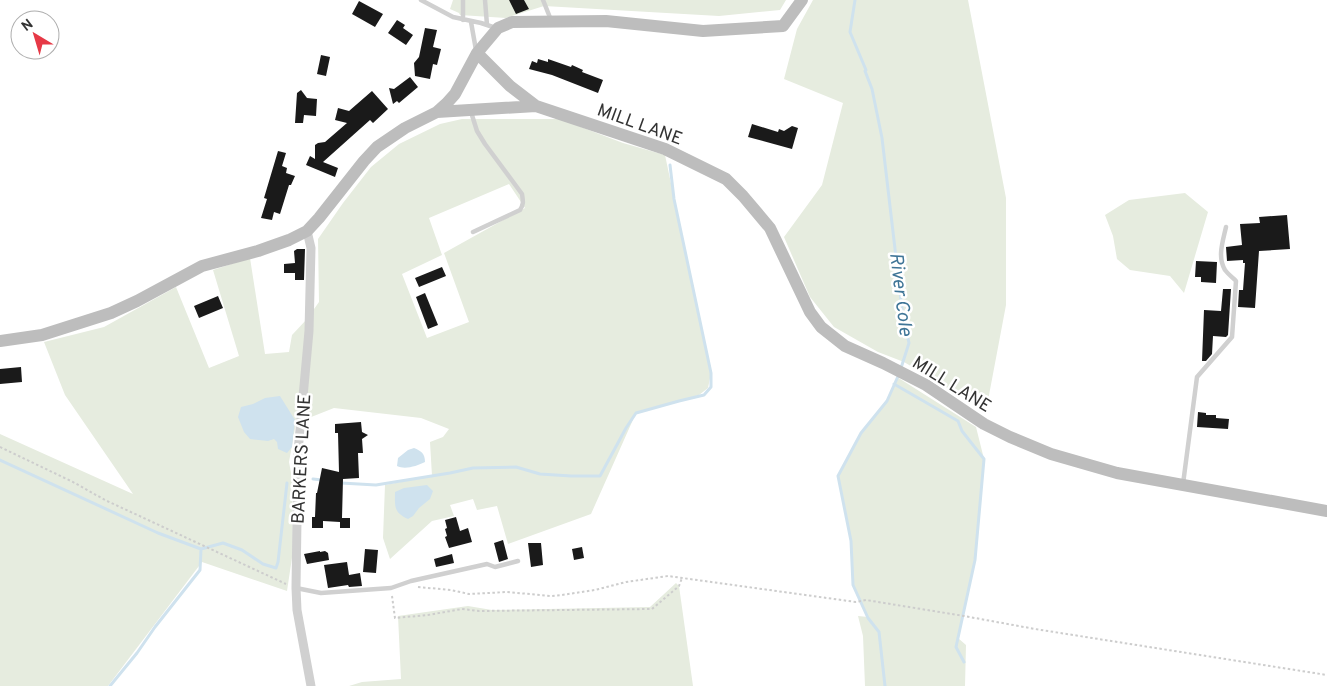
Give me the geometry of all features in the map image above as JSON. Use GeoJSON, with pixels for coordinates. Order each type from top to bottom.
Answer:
{"type":"FeatureCollection","features":[{"type":"Feature","properties":{"kind":"street"},"geometry":{"type":"LineString","coordinates":[[0,341],[42,335],[110,313],[137,301],[202,266],[258,251],[289,240],[307,230],[377,147],[404,128],[437,112],[455,94],[492,26],[512,22],[606,21],[703,31],[783,26],[802,0]]}},
{"type":"Feature","properties":{"kind":"street","name":"MILL LANE"},"geometry":{"type":"LineString","coordinates":[[477,53],[510,86],[536,106],[665,150],[726,179],[770,228],[810,312],[821,327],[845,346],[926,385],[984,424],[1051,454],[1118,473],[1327,511]]}},
{"type":"Feature","properties":{"kind":"street","name":"MILL LANE"},"geometry":{"type":"LineString","coordinates":[[437,112],[536,106]]}},
{"type":"Feature","properties":{"kind":"street","name":"BARKERS LANE"},"geometry":{"type":"LineString","coordinates":[[307,230],[311,248],[310,331],[298,452],[296,588],[297,610],[311,686]]}},
{"type":"Feature","properties":{"kind":"lane"},"geometry":{"type":"LineString","coordinates":[[420,0],[453,17],[492,26]]}},
{"type":"Feature","properties":{"kind":"lane"},"geometry":{"type":"LineString","coordinates":[[462,0],[463,20]]}},
{"type":"Feature","properties":{"kind":"lane"},"geometry":{"type":"LineString","coordinates":[[484,0],[492,26]]}},
{"type":"Feature","properties":{"kind":"lane"},"geometry":{"type":"LineString","coordinates":[[543,0],[552,21]]}},
{"type":"Feature","properties":{"kind":"lane"},"geometry":{"type":"LineString","coordinates":[[471,22],[477,53]]}},
{"type":"Feature","properties":{"kind":"lane"},"geometry":{"type":"LineString","coordinates":[[471,111],[477,131],[522,194],[523,203],[520,210],[473,232]]}},
{"type":"Feature","properties":{"kind":"lane"},"geometry":{"type":"LineString","coordinates":[[1183,485],[1197,377],[1229,340],[1233,332],[1236,282],[1225,270],[1220,256],[1226,227]]}},
{"type":"Feature","properties":{"kind":"lane"},"geometry":{"type":"LineString","coordinates":[[296,588],[321,593],[391,588],[411,581],[487,564],[495,567],[518,561]]}},
{"type":"Feature","properties":{"kind":"path"},"geometry":{"type":"LineString","coordinates":[[0,447],[73,482],[105,500],[296,588]]}},
{"type":"Feature","properties":{"kind":"path"},"geometry":{"type":"LineString","coordinates":[[416,587],[451,590],[470,594],[507,592],[562,596],[626,582],[668,576],[856,602],[866,600],[1044,631],[1327,675]]}},
{"type":"Feature","properties":{"kind":"path"},"geometry":{"type":"LineString","coordinates":[[391,588],[395,618],[462,609],[480,611],[652,609],[679,586],[682,578]]}},
{"type":"Feature","properties":{"kind":"shaded area"},"geometry":{"type":"Polygon","coordinates":[[[453,0],[786,0],[780,10],[719,16],[544,6],[506,18],[460,15],[450,9],[453,0]]]}},
{"type":"Feature","properties":{"kind":"shaded area"},"geometry":{"type":"Polygon","coordinates":[[[813,0],[968,0],[1006,198],[1006,305],[986,411],[904,362],[878,352],[834,327],[810,297],[784,237],[822,185],[843,103],[784,79],[797,29],[813,0]]]}},
{"type":"Feature","properties":{"kind":"shaded area"},"geometry":{"type":"Polygon","coordinates":[[[462,119],[560,119],[623,143],[665,155],[711,373],[708,388],[699,395],[636,413],[591,514],[508,544],[497,506],[477,510],[473,499],[450,505],[454,516],[432,521],[390,559],[383,538],[385,485],[432,476],[430,442],[443,437],[449,429],[421,418],[334,408],[296,423],[289,462],[292,478],[293,551],[287,591],[202,562],[108,686],[0,686],[0,434],[133,494],[65,395],[44,342],[104,327],[176,287],[209,368],[239,356],[213,270],[250,258],[265,354],[289,352],[292,335],[319,302],[318,239],[371,167],[399,144],[440,124],[462,119]],[[509,184],[429,218],[442,255],[402,274],[427,338],[469,322],[444,253],[525,208],[509,184]]]}},
{"type":"Feature","properties":{"kind":"shaded area"},"geometry":{"type":"Polygon","coordinates":[[[1185,193],[1208,212],[1184,293],[1170,276],[1130,270],[1117,259],[1113,236],[1105,215],[1129,200],[1185,193]]]}},
{"type":"Feature","properties":{"kind":"shaded area"},"geometry":{"type":"Polygon","coordinates":[[[897,377],[976,427],[984,459],[975,560],[958,638],[966,645],[965,686],[865,686],[863,636],[858,616],[868,617],[853,585],[851,541],[838,476],[861,433],[887,401],[897,377]]]}},
{"type":"Feature","properties":{"kind":"shaded area"},"geometry":{"type":"Polygon","coordinates":[[[676,583],[679,586],[693,686],[349,686],[362,682],[401,679],[398,616],[468,606],[492,610],[650,607],[676,583]]]}},
{"type":"Feature","properties":{"kind":"water"},"geometry":{"type":"Polygon","coordinates":[[[280,396],[295,420],[292,447],[287,453],[278,449],[277,442],[274,439],[268,441],[250,439],[244,432],[238,417],[241,407],[265,398],[280,396]]]}},
{"type":"Feature","properties":{"kind":"water"},"geometry":{"type":"Polygon","coordinates":[[[414,448],[422,453],[425,462],[407,468],[397,466],[398,458],[414,448]]]}},
{"type":"Feature","properties":{"kind":"water"},"geometry":{"type":"Polygon","coordinates":[[[427,485],[433,491],[430,499],[413,516],[408,519],[397,511],[395,492],[404,488],[427,485]]]}},
{"type":"Feature","properties":{"kind":"building"},"geometry":{"type":"Polygon","coordinates":[[[509,0],[524,0],[529,9],[516,14],[509,0]]]}},
{"type":"Feature","properties":{"kind":"building"},"geometry":{"type":"Polygon","coordinates":[[[359,1],[383,14],[375,27],[352,14],[359,1]]]}},
{"type":"Feature","properties":{"kind":"building"},"geometry":{"type":"Polygon","coordinates":[[[397,20],[405,25],[403,28],[413,35],[406,45],[388,33],[397,20]]]}},
{"type":"Feature","properties":{"kind":"building"},"geometry":{"type":"Polygon","coordinates":[[[425,28],[437,30],[433,47],[441,49],[437,65],[433,64],[430,79],[415,76],[414,63],[419,57],[425,28]]]}},
{"type":"Feature","properties":{"kind":"building"},"geometry":{"type":"Polygon","coordinates":[[[321,55],[330,57],[326,76],[317,74],[321,55]]]}},
{"type":"Feature","properties":{"kind":"building"},"geometry":{"type":"Polygon","coordinates":[[[538,59],[548,62],[548,59],[571,67],[572,65],[583,70],[582,72],[603,80],[598,93],[552,75],[529,69],[532,61],[537,63],[538,59]]]}},
{"type":"Feature","properties":{"kind":"building"},"geometry":{"type":"Polygon","coordinates":[[[410,77],[418,87],[399,103],[397,101],[393,104],[389,88],[394,89],[410,77]]]}},
{"type":"Feature","properties":{"kind":"building"},"geometry":{"type":"Polygon","coordinates":[[[301,90],[307,98],[317,99],[316,116],[304,115],[303,123],[295,123],[297,93],[301,90]]]}},
{"type":"Feature","properties":{"kind":"building"},"geometry":{"type":"Polygon","coordinates":[[[372,91],[388,109],[373,123],[370,120],[323,162],[338,168],[335,177],[306,165],[310,156],[315,159],[315,145],[325,142],[347,123],[335,120],[338,108],[349,111],[372,91]]]}},
{"type":"Feature","properties":{"kind":"building"},"geometry":{"type":"Polygon","coordinates":[[[752,124],[778,132],[779,129],[784,131],[792,126],[798,128],[792,149],[748,137],[752,124]]]}},
{"type":"Feature","properties":{"kind":"building"},"geometry":{"type":"Polygon","coordinates":[[[278,151],[286,153],[282,166],[287,168],[286,173],[295,176],[291,185],[289,185],[280,214],[274,212],[272,220],[261,218],[267,199],[264,198],[278,151]]]}},
{"type":"Feature","properties":{"kind":"building"},"geometry":{"type":"Polygon","coordinates":[[[1287,215],[1290,249],[1259,251],[1255,308],[1238,307],[1239,290],[1243,290],[1245,263],[1243,263],[1243,260],[1227,261],[1226,247],[1242,245],[1240,224],[1260,223],[1259,217],[1287,215]]]}},
{"type":"Feature","properties":{"kind":"building"},"geometry":{"type":"Polygon","coordinates":[[[305,249],[304,280],[295,280],[295,273],[284,273],[284,264],[295,263],[294,251],[305,249]]]}},
{"type":"Feature","properties":{"kind":"building"},"geometry":{"type":"Polygon","coordinates":[[[1196,261],[1217,262],[1216,283],[1201,282],[1201,277],[1195,277],[1196,261]]]}},
{"type":"Feature","properties":{"kind":"building"},"geometry":{"type":"Polygon","coordinates":[[[442,267],[446,276],[419,287],[415,278],[442,267]]]}},
{"type":"Feature","properties":{"kind":"building"},"geometry":{"type":"Polygon","coordinates":[[[1223,289],[1231,289],[1228,335],[1226,337],[1213,336],[1212,354],[1206,361],[1202,361],[1204,310],[1221,311],[1223,289]]]}},
{"type":"Feature","properties":{"kind":"building"},"geometry":{"type":"Polygon","coordinates":[[[425,293],[438,325],[428,329],[416,297],[425,293]]]}},
{"type":"Feature","properties":{"kind":"building"},"geometry":{"type":"Polygon","coordinates":[[[218,296],[223,308],[199,318],[194,306],[218,296]]]}},
{"type":"Feature","properties":{"kind":"building"},"geometry":{"type":"Polygon","coordinates":[[[21,367],[22,382],[0,384],[0,369],[21,367]]]}},
{"type":"Feature","properties":{"kind":"building"},"geometry":{"type":"Polygon","coordinates":[[[1198,412],[1206,413],[1206,415],[1216,415],[1216,418],[1229,419],[1228,429],[1197,427],[1198,412]]]}},
{"type":"Feature","properties":{"kind":"building"},"geometry":{"type":"Polygon","coordinates":[[[361,422],[362,432],[368,435],[362,439],[363,453],[358,453],[359,478],[343,479],[342,518],[350,518],[350,528],[340,528],[340,522],[323,521],[323,528],[312,528],[312,517],[315,517],[316,493],[322,468],[339,472],[338,433],[335,433],[335,424],[361,422]]]}},
{"type":"Feature","properties":{"kind":"building"},"geometry":{"type":"Polygon","coordinates":[[[456,517],[460,531],[468,528],[472,542],[449,548],[445,537],[447,536],[445,529],[447,528],[445,520],[456,517]]]}},
{"type":"Feature","properties":{"kind":"building"},"geometry":{"type":"Polygon","coordinates":[[[503,540],[508,559],[499,562],[494,543],[503,540]]]}},
{"type":"Feature","properties":{"kind":"building"},"geometry":{"type":"Polygon","coordinates":[[[528,543],[541,543],[543,565],[531,567],[528,543]]]}},
{"type":"Feature","properties":{"kind":"building"},"geometry":{"type":"Polygon","coordinates":[[[582,547],[584,558],[574,560],[572,549],[582,547]]]}},
{"type":"Feature","properties":{"kind":"building"},"geometry":{"type":"Polygon","coordinates":[[[365,549],[378,550],[376,573],[363,572],[365,549]]]}},
{"type":"Feature","properties":{"kind":"building"},"geometry":{"type":"Polygon","coordinates":[[[320,551],[328,553],[329,560],[307,564],[304,554],[320,551]]]}},
{"type":"Feature","properties":{"kind":"building"},"geometry":{"type":"Polygon","coordinates":[[[452,554],[454,563],[436,567],[434,559],[452,554]]]}},
{"type":"Feature","properties":{"kind":"building"},"geometry":{"type":"Polygon","coordinates":[[[347,562],[349,575],[360,573],[362,586],[349,587],[348,585],[328,588],[324,565],[347,562]]]}},
{"type":"Feature","properties":{"kind":"waterway","name":"River Cole"},"geometry":{"type":"LineString","coordinates":[[855,0],[850,32],[872,89],[882,138],[903,317],[909,343],[901,368]]}},
{"type":"Feature","properties":{"kind":"waterway"},"geometry":{"type":"LineString","coordinates":[[341,483],[376,485],[473,468],[516,467],[540,474],[600,476],[636,413],[704,395],[711,387],[711,373],[674,199],[670,165]]}},
{"type":"Feature","properties":{"kind":"waterway","name":"River Cole"},"geometry":{"type":"LineString","coordinates":[[885,686],[879,632],[868,618],[853,585],[851,541],[838,476],[861,433],[887,401],[899,374]]}},
{"type":"Feature","properties":{"kind":"waterway"},"geometry":{"type":"LineString","coordinates":[[894,384],[958,421],[962,431],[984,459],[975,560],[956,647],[964,662]]}},
{"type":"Feature","properties":{"kind":"waterway"},"geometry":{"type":"LineString","coordinates":[[0,460],[158,533],[201,549]]}},
{"type":"Feature","properties":{"kind":"waterway"},"geometry":{"type":"LineString","coordinates":[[313,479],[322,480]]}},
{"type":"Feature","properties":{"kind":"waterway"},"geometry":{"type":"LineString","coordinates":[[110,686],[200,570],[201,549],[223,543],[242,550],[263,564],[276,568],[287,483]]}}]}
